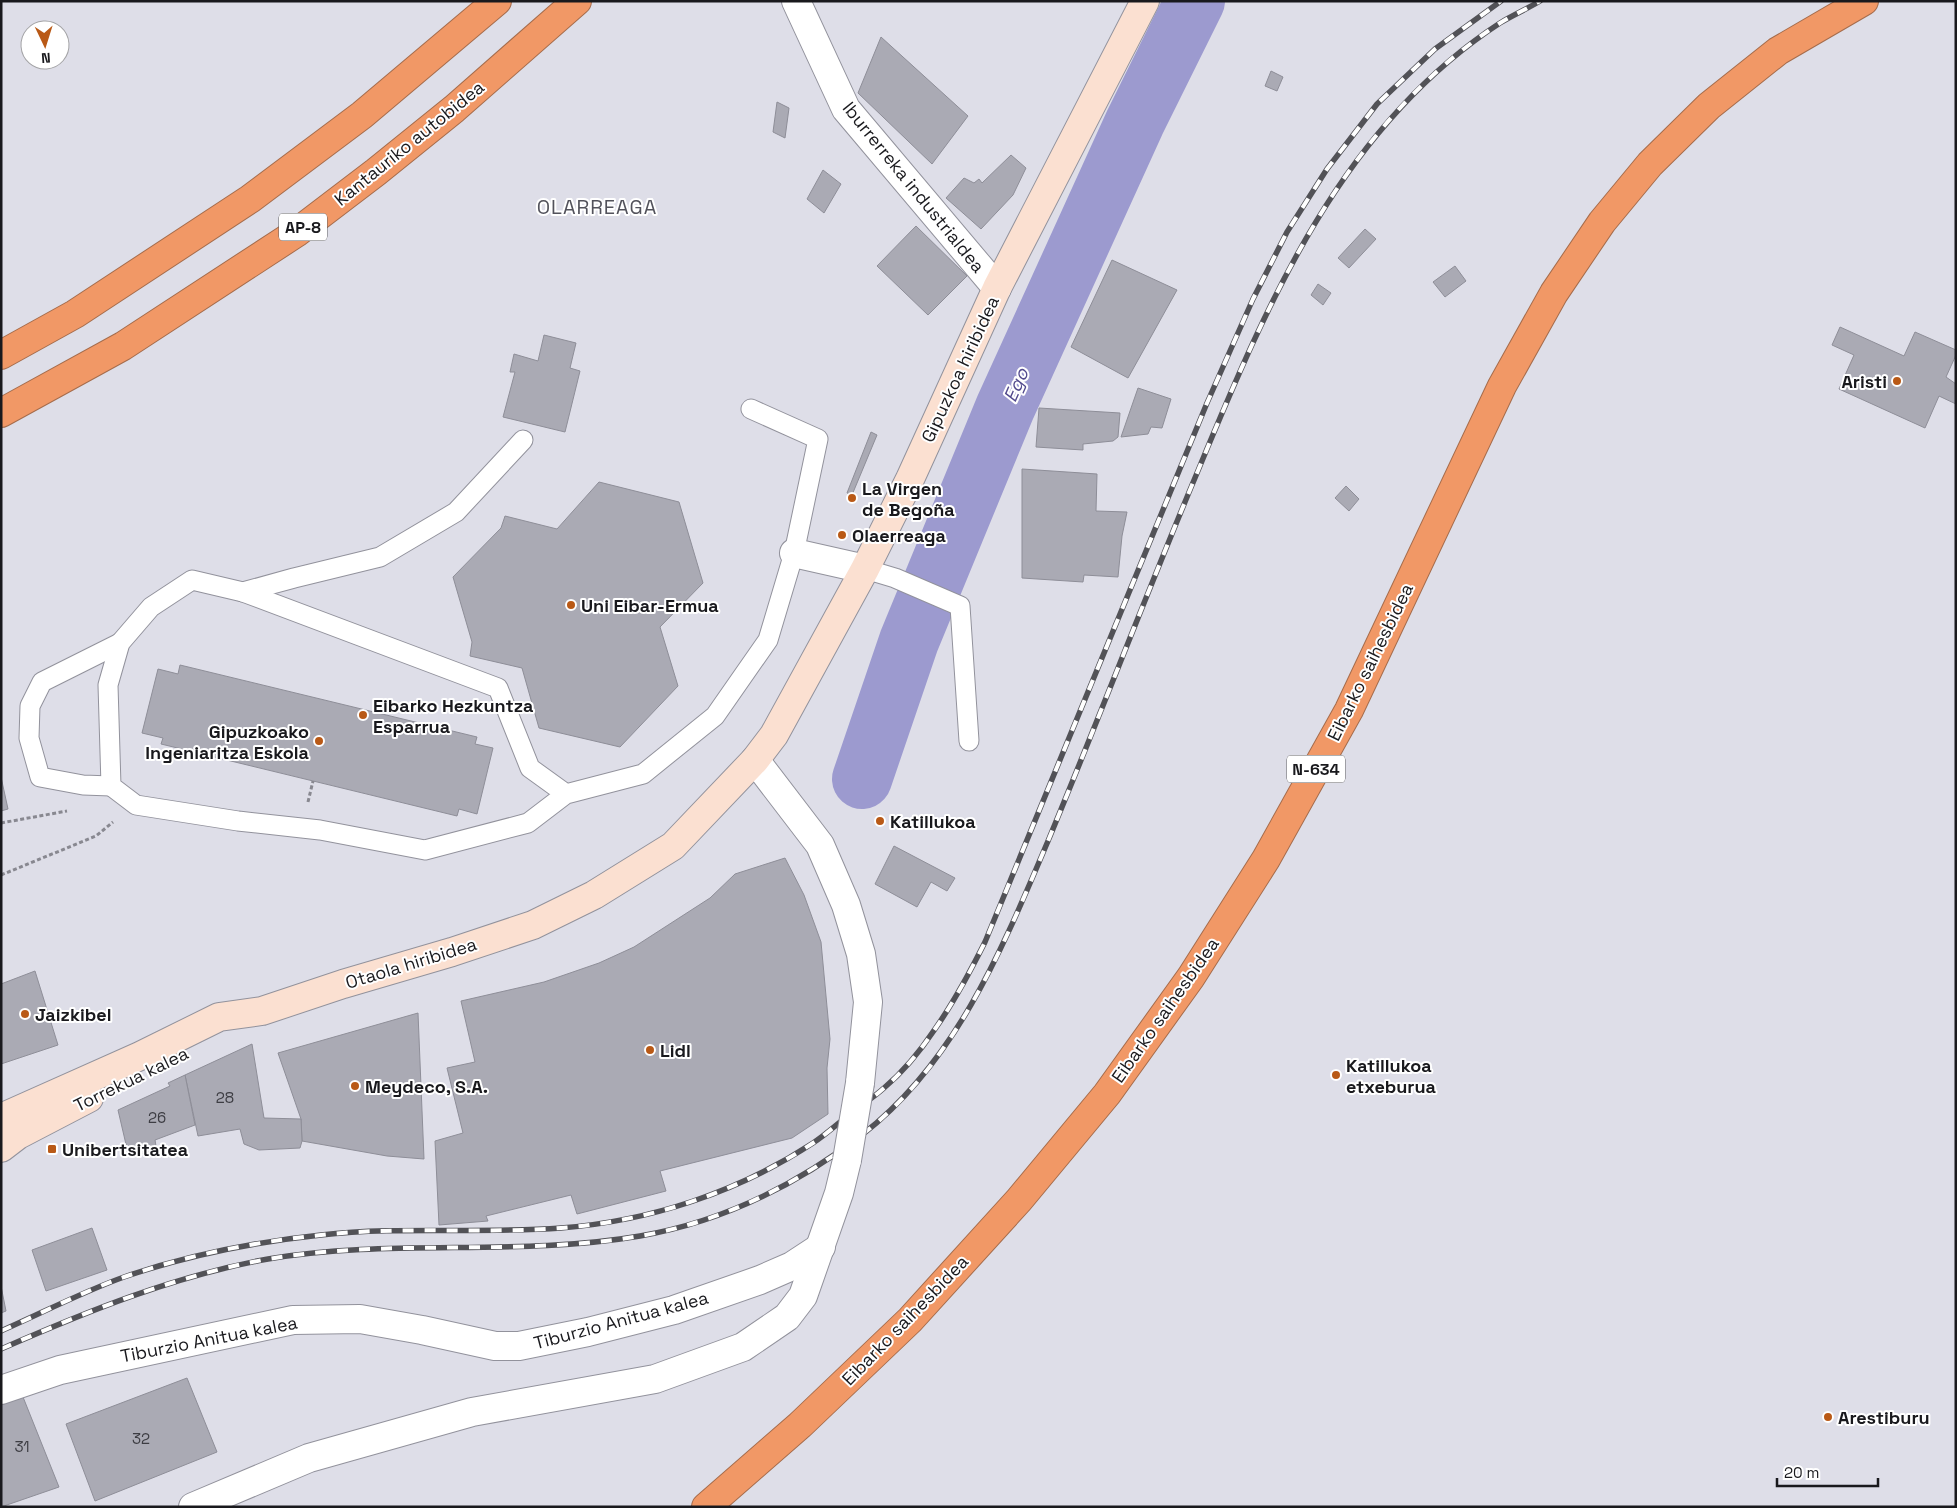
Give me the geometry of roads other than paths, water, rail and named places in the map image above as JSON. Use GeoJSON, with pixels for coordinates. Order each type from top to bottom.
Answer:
{"type":"FeatureCollection","features":[{"type":"Feature","properties":{"kind":"highway"},"geometry":{"type":"LineString","coordinates":[[1,355],[75,314],[250,199],[362,115],[497,1]]}},
{"type":"Feature","properties":{"kind":"highway","name":"Kantauriko autobidea"},"geometry":{"type":"LineString","coordinates":[[1,414],[123,346],[296,233],[376,172],[446,115],[577,1]]}},
{"type":"Feature","properties":{"kind":"highway","name":"Eibarko saihesbidea"},"geometry":{"type":"LineString","coordinates":[[706,1507],[800,1426],[910,1320],[1019,1200],[1107,1094],[1190,977],[1266,860],[1349,710],[1502,386],[1554,293],[1602,222],[1650,164],[1709,106],[1778,51],[1864,1]]}},
{"type":"Feature","properties":{"kind":"street","name":"Iburrerreka industrialdea"},"geometry":{"type":"LineString","coordinates":[[796,1],[846,109],[997,288]]}},
{"type":"Feature","properties":{"kind":"street","name":"Gipuzkoa hiribidea"},"geometry":{"type":"LineString","coordinates":[[774,735],[865,568],[910,479],[997,288],[1145,1]]}},
{"type":"Feature","properties":{"kind":"street"},"geometry":{"type":"LineString","coordinates":[[794,553],[865,568]]}},
{"type":"Feature","properties":{"kind":"street","name":"Otaola hiribidea"},"geometry":{"type":"LineString","coordinates":[[1,1118],[140,1056],[218,1017],[262,1010],[452,952],[533,925],[594,895],[673,846],[755,760],[774,735]]}},
{"type":"Feature","properties":{"kind":"street"},"geometry":{"type":"LineString","coordinates":[[193,1507],[309,1458],[472,1412],[655,1379],[743,1347],[787,1318],[803,1296],[839,1193],[847,1160],[860,1083],[868,1002],[861,954],[846,905],[820,845],[755,760]]}},
{"type":"Feature","properties":{"kind":"street","name":"Torrekua kalea"},"geometry":{"type":"LineString","coordinates":[[1,1148],[18,1135],[107,1089],[183,1055],[262,1010]]}},
{"type":"Feature","properties":{"kind":"street","name":"Tiburzio Anitua kalea"},"geometry":{"type":"LineString","coordinates":[[1,1390],[60,1370],[293,1320],[360,1319],[495,1346],[519,1346],[588,1332],[674,1310],[760,1280],[792,1266],[821,1247]]}},
{"type":"Feature","properties":{"kind":"street"},"geometry":{"type":"LineString","coordinates":[[760,1280],[772,1290],[778,1300],[776,1317],[771,1328]]}},
{"type":"Feature","properties":{"kind":"lane"},"geometry":{"type":"LineString","coordinates":[[566,794],[530,768],[498,688],[243,592],[192,580],[151,607],[120,642],[42,682],[30,706],[29,738],[40,777],[83,785],[111,786],[136,805],[238,821],[320,830],[426,850],[528,824],[566,794],[643,774],[715,716],[768,640],[794,553],[818,439],[750,409]]}},
{"type":"Feature","properties":{"kind":"lane"},"geometry":{"type":"LineString","coordinates":[[243,592],[380,557],[456,512],[523,440]]}},
{"type":"Feature","properties":{"kind":"lane"},"geometry":{"type":"LineString","coordinates":[[865,568],[895,578],[960,606],[968,741]]}},
{"type":"Feature","properties":{"kind":"lane"},"geometry":{"type":"LineString","coordinates":[[111,786],[108,686],[120,642]]}},
{"type":"Feature","properties":{"kind":"waterway","name":"Ego"},"geometry":{"type":"LineString","coordinates":[[862,779],[909,641],[1005,408],[1135,122],[1195,1]]}},
{"type":"Feature","properties":{"kind":"railway"},"geometry":{"type":"LineString","coordinates":[[1,1331],[124,1277],[172,1262],[246,1246],[351,1232],[561,1228],[628,1219],[661,1211],[724,1190],[784,1160],[818,1139],[891,1082],[930,1037],[962,987],[985,942],[1207,403],[1253,299],[1287,232],[1327,169],[1377,104],[1435,49],[1501,1]]}},
{"type":"Feature","properties":{"kind":"railway"},"geometry":{"type":"LineString","coordinates":[[1,1349],[66,1321],[132,1296],[199,1275],[268,1259],[314,1253],[361,1250],[547,1246],[594,1242],[670,1230],[729,1211],[785,1185],[863,1134],[896,1105],[925,1072],[951,1037],[974,1000],[994,961],[1048,841],[1174,529],[1247,355],[1278,291],[1312,229],[1349,171],[1393,116],[1443,66],[1500,23],[1540,1]]}},
{"type":"Feature","properties":{"kind":"place","name":"Aristi"},"geometry":{"type":"Point","coordinates":[1897,381]}},
{"type":"Feature","properties":{"kind":"place","name":"La Virgen de Begoña"},"geometry":{"type":"Point","coordinates":[852,498]}},
{"type":"Feature","properties":{"kind":"place","name":"Olaerreaga"},"geometry":{"type":"Point","coordinates":[842,535]}},
{"type":"Feature","properties":{"kind":"place","name":"Uni Eibar-Ermua"},"geometry":{"type":"Point","coordinates":[571,605]}},
{"type":"Feature","properties":{"kind":"place","name":"Eibarko Hezkuntza Esparrua"},"geometry":{"type":"Point","coordinates":[363,715]}},
{"type":"Feature","properties":{"kind":"place","name":"Gipuzkoako Ingeniaritza Eskola"},"geometry":{"type":"Point","coordinates":[319,741]}},
{"type":"Feature","properties":{"kind":"place","name":"Katillukoa"},"geometry":{"type":"Point","coordinates":[880,821]}},
{"type":"Feature","properties":{"kind":"place","name":"Jaizkibel"},"geometry":{"type":"Point","coordinates":[25,1014]}},
{"type":"Feature","properties":{"kind":"place","name":"Lidl"},"geometry":{"type":"Point","coordinates":[650,1050]}},
{"type":"Feature","properties":{"kind":"place","name":"Katillukoa etxeburua"},"geometry":{"type":"Point","coordinates":[1336,1075]}},
{"type":"Feature","properties":{"kind":"place","name":"Meydeco, S.A."},"geometry":{"type":"Point","coordinates":[355,1086]}},
{"type":"Feature","properties":{"kind":"place","name":"Unibertsitatea"},"geometry":{"type":"Point","coordinates":[52,1149]}},
{"type":"Feature","properties":{"kind":"place","name":"Arestiburu"},"geometry":{"type":"Point","coordinates":[1828,1417]}},
{"type":"Feature","properties":{"kind":"district","name":"OLARREAGA"},"geometry":{"type":"Point","coordinates":[597,207]}}]}
